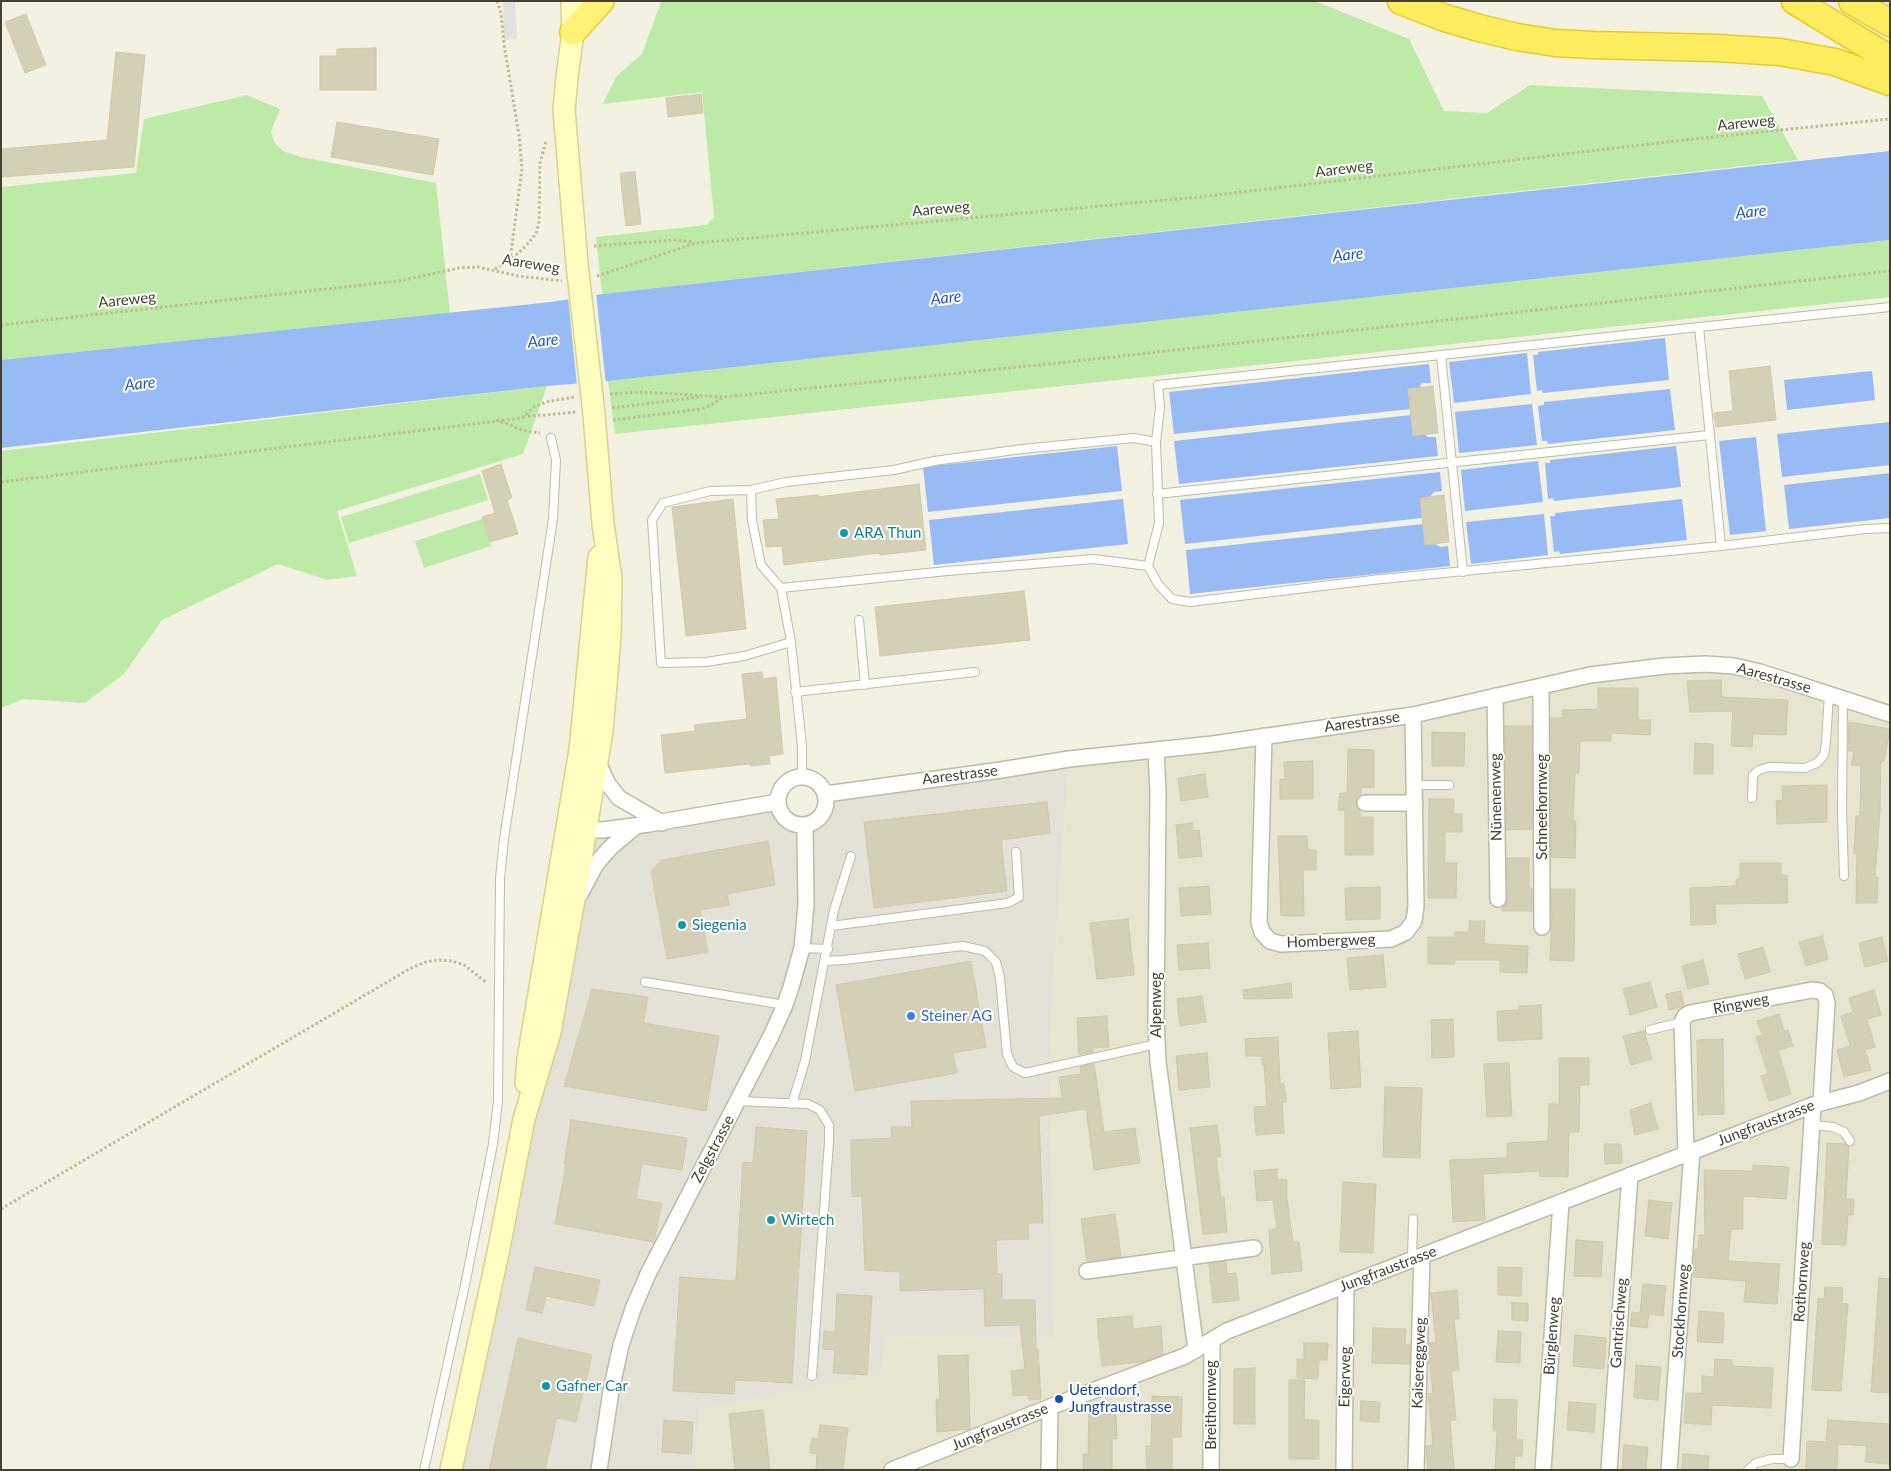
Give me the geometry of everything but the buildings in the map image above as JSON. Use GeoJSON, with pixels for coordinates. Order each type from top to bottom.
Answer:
{"type":"FeatureCollection","features":[{"type":"Feature","properties":{"kind":"highway"},"geometry":{"type":"LineString","coordinates":[[573,32],[601,1]]}},
{"type":"Feature","properties":{"kind":"highway"},"geometry":{"type":"LineString","coordinates":[[1401,1],[1444,18],[1517,37],[1556,43],[1780,52],[1835,62],[1890,82]]}},
{"type":"Feature","properties":{"kind":"highway"},"geometry":{"type":"LineString","coordinates":[[1795,1],[1890,59]]}},
{"type":"Feature","properties":{"kind":"main road"},"geometry":{"type":"LineString","coordinates":[[524,1119],[528,1059],[577,829],[597,760],[608,663],[611,608],[611,578],[603,524],[564,110],[566,77],[573,32],[572,1]]}},
{"type":"Feature","properties":{"kind":"main road"},"geometry":{"type":"LineString","coordinates":[[573,32],[589,1]]}},
{"type":"Feature","properties":{"kind":"main road"},"geometry":{"type":"LineString","coordinates":[[451,1470],[496,1261],[524,1119],[550,1032],[573,909],[586,706],[603,524]]}},
{"type":"Feature","properties":{"kind":"street","name":"Aarestrasse"},"geometry":{"type":"LineString","coordinates":[[826,794],[1068,759],[1156,751],[1413,715],[1590,675],[1705,664],[1734,666],[1760,672],[1890,714]]}},
{"type":"Feature","properties":{"kind":"street","name":"Schneehornweg"},"geometry":{"type":"LineString","coordinates":[[1541,686],[1542,928]]}},
{"type":"Feature","properties":{"kind":"street","name":"Nünenenweg"},"geometry":{"type":"LineString","coordinates":[[1495,696],[1498,899]]}},
{"type":"Feature","properties":{"kind":"street","name":"Hombergweg"},"geometry":{"type":"LineString","coordinates":[[1264,736],[1259,922],[1262,932],[1270,941],[1281,944],[1391,939],[1406,932],[1414,922],[1416,906],[1413,715]]}},
{"type":"Feature","properties":{"kind":"street","name":"Alpenweg"},"geometry":{"type":"LineString","coordinates":[[1156,751],[1158,792],[1156,1044],[1196,1350]]}},
{"type":"Feature","properties":{"kind":"street"},"geometry":{"type":"LineString","coordinates":[[597,760],[608,784],[619,798],[662,823]]}},
{"type":"Feature","properties":{"kind":"street"},"geometry":{"type":"LineString","coordinates":[[802,776],[817,782],[826,794],[824,811],[813,823],[804,825],[797,824],[785,817],[781,812],[778,802],[782,788],[787,782],[802,776]]}},
{"type":"Feature","properties":{"kind":"street"},"geometry":{"type":"LineString","coordinates":[[577,829],[602,830],[662,823],[778,802]]}},
{"type":"Feature","properties":{"kind":"street"},"geometry":{"type":"LineString","coordinates":[[1365,803],[1415,803]]}},
{"type":"Feature","properties":{"kind":"street","name":"Zelgstrasse"},"geometry":{"type":"LineString","coordinates":[[599,1470],[619,1354],[633,1309],[648,1274],[738,1101],[785,1005],[802,948],[806,905],[804,825]]}},
{"type":"Feature","properties":{"kind":"street"},"geometry":{"type":"LineString","coordinates":[[573,909],[596,864],[611,847],[636,826]]}},
{"type":"Feature","properties":{"kind":"street","name":"Ringweg"},"geometry":{"type":"LineString","coordinates":[[1682,1022],[1685,1016],[1690,1014],[1820,990],[1825,995],[1827,1003],[1817,1103]]}},
{"type":"Feature","properties":{"kind":"street"},"geometry":{"type":"LineString","coordinates":[[1682,1022],[1689,1152]]}},
{"type":"Feature","properties":{"kind":"street","name":"Jungfraustrasse"},"geometry":{"type":"LineString","coordinates":[[892,1470],[1196,1350],[1227,1331],[1817,1103],[1859,1093],[1890,1081]]}},
{"type":"Feature","properties":{"kind":"street","name":"Rothornweg"},"geometry":{"type":"LineString","coordinates":[[1791,1459],[1812,1125],[1817,1103]]}},
{"type":"Feature","properties":{"kind":"street","name":"Stockhornweg"},"geometry":{"type":"LineString","coordinates":[[1669,1470],[1689,1152]]}},
{"type":"Feature","properties":{"kind":"street","name":"Gantrischweg"},"geometry":{"type":"LineString","coordinates":[[1609,1470],[1630,1175]]}},
{"type":"Feature","properties":{"kind":"street","name":"Bürglenweg"},"geometry":{"type":"LineString","coordinates":[[1543,1470],[1561,1202]]}},
{"type":"Feature","properties":{"kind":"street"},"geometry":{"type":"LineString","coordinates":[[1086,1271],[1254,1248]]}},
{"type":"Feature","properties":{"kind":"street","name":"Kaisereggweg"},"geometry":{"type":"LineString","coordinates":[[1416,1470],[1417,1258]]}},
{"type":"Feature","properties":{"kind":"street","name":"Eigerweg"},"geometry":{"type":"LineString","coordinates":[[1344,1470],[1346,1285]]}},
{"type":"Feature","properties":{"kind":"street","name":"Breithornweg"},"geometry":{"type":"LineString","coordinates":[[1211,1470],[1212,1340]]}},
{"type":"Feature","properties":{"kind":"street"},"geometry":{"type":"LineString","coordinates":[[1049,1470],[1050,1407]]}},
{"type":"Feature","properties":{"kind":"lane"},"geometry":{"type":"LineString","coordinates":[[1890,307],[1158,385],[1160,407],[1156,442],[1159,523],[1148,566],[1158,584],[1172,599],[1190,602],[1372,580],[1890,528]]}},
{"type":"Feature","properties":{"kind":"lane"},"geometry":{"type":"LineString","coordinates":[[1698,327],[1721,546]]}},
{"type":"Feature","properties":{"kind":"lane"},"geometry":{"type":"LineString","coordinates":[[1441,355],[1463,572]]}},
{"type":"Feature","properties":{"kind":"lane"},"geometry":{"type":"LineString","coordinates":[[1157,494],[1709,434]]}},
{"type":"Feature","properties":{"kind":"lane"},"geometry":{"type":"LineString","coordinates":[[424,1470],[465,1285],[493,1144],[498,1101],[499,908],[504,838],[553,519],[556,460],[551,438]]}},
{"type":"Feature","properties":{"kind":"lane"},"geometry":{"type":"LineString","coordinates":[[791,642],[734,658],[706,662],[661,663],[652,520],[663,503],[710,491],[751,490],[786,482],[894,470],[934,461],[1022,449],[1134,438],[1156,442]]}},
{"type":"Feature","properties":{"kind":"lane"},"geometry":{"type":"LineString","coordinates":[[751,490],[752,520],[761,565],[781,588],[791,642],[803,768],[802,776]]}},
{"type":"Feature","properties":{"kind":"lane"},"geometry":{"type":"LineString","coordinates":[[781,588],[947,571],[1094,559],[1148,566]]}},
{"type":"Feature","properties":{"kind":"lane"},"geometry":{"type":"LineString","coordinates":[[859,620],[865,684]]}},
{"type":"Feature","properties":{"kind":"lane"},"geometry":{"type":"LineString","coordinates":[[795,692],[975,672]]}},
{"type":"Feature","properties":{"kind":"lane"},"geometry":{"type":"LineString","coordinates":[[1752,798],[1753,775],[1759,770],[1769,767],[1805,768],[1816,763],[1824,755],[1829,694]]}},
{"type":"Feature","properties":{"kind":"lane"},"geometry":{"type":"LineString","coordinates":[[1843,699],[1842,811],[1844,876]]}},
{"type":"Feature","properties":{"kind":"lane"},"geometry":{"type":"LineString","coordinates":[[1414,785],[1449,785]]}},
{"type":"Feature","properties":{"kind":"lane"},"geometry":{"type":"LineString","coordinates":[[831,926],[1008,903],[1019,898],[1016,852]]}},
{"type":"Feature","properties":{"kind":"lane"},"geometry":{"type":"LineString","coordinates":[[792,1104],[805,1061],[834,910],[851,856]]}},
{"type":"Feature","properties":{"kind":"lane"},"geometry":{"type":"LineString","coordinates":[[825,961],[963,946],[985,951],[996,962],[1000,978],[1007,1054],[1013,1067],[1025,1073],[1156,1044]]}},
{"type":"Feature","properties":{"kind":"lane"},"geometry":{"type":"LineString","coordinates":[[802,948],[828,949]]}},
{"type":"Feature","properties":{"kind":"lane"},"geometry":{"type":"LineString","coordinates":[[646,982],[785,1005]]}},
{"type":"Feature","properties":{"kind":"lane"},"geometry":{"type":"LineString","coordinates":[[1650,1030],[1682,1022]]}},
{"type":"Feature","properties":{"kind":"lane"},"geometry":{"type":"LineString","coordinates":[[738,1101],[808,1104],[820,1110],[829,1125],[812,1376]]}},
{"type":"Feature","properties":{"kind":"lane"},"geometry":{"type":"LineString","coordinates":[[1812,1125],[1832,1126],[1844,1132],[1850,1141]]}},
{"type":"Feature","properties":{"kind":"lane"},"geometry":{"type":"LineString","coordinates":[[1413,1219],[1417,1258]]}},
{"type":"Feature","properties":{"kind":"lane"},"geometry":{"type":"LineString","coordinates":[[1748,1470],[1756,1464],[1772,1459],[1791,1459]]}},
{"type":"Feature","properties":{"kind":"path"},"geometry":{"type":"LineString","coordinates":[[497,1],[501,13],[504,44],[520,135],[522,168],[510,260]]}},
{"type":"Feature","properties":{"kind":"path","name":"Aareweg"},"geometry":{"type":"LineString","coordinates":[[1,325],[399,281],[459,268],[494,269],[518,276],[547,280],[578,267],[623,268],[696,243],[1199,197],[1890,119]]}},
{"type":"Feature","properties":{"kind":"path"},"geometry":{"type":"LineString","coordinates":[[494,269],[510,260],[532,240],[538,229],[540,163],[547,138]]}},
{"type":"Feature","properties":{"kind":"path"},"geometry":{"type":"LineString","coordinates":[[578,267],[675,240],[696,243]]}},
{"type":"Feature","properties":{"kind":"path"},"geometry":{"type":"LineString","coordinates":[[594,418],[701,409],[711,406],[724,396],[1058,363],[1890,271]]}},
{"type":"Feature","properties":{"kind":"path"},"geometry":{"type":"LineString","coordinates":[[1,482],[496,420],[526,431],[543,433],[551,438]]}},
{"type":"Feature","properties":{"kind":"path"},"geometry":{"type":"LineString","coordinates":[[1,1209],[411,968],[432,961],[452,961],[464,965],[499,992]]}},
{"type":"Feature","properties":{"kind":"shaded area"},"geometry":{"type":"Polygon","coordinates":[[[503,1],[515,1],[517,39],[504,40],[503,1]]]}},
{"type":"Feature","properties":{"kind":"shaded area"},"geometry":{"type":"Polygon","coordinates":[[[1705,664],[1890,714],[1890,1470],[696,1470],[699,1411],[881,1375],[886,1336],[1054,1339],[1050,1034],[1069,759],[1413,715],[1590,675],[1705,664]]]}},
{"type":"Feature","properties":{"kind":"shaded area"},"geometry":{"type":"Polygon","coordinates":[[[1069,759],[1050,1034],[1054,1339],[886,1336],[881,1375],[699,1411],[696,1470],[451,1470],[586,830],[778,802],[781,812],[785,817],[805,825],[813,823],[824,811],[826,794],[1069,759]]]}},
{"type":"Feature","properties":{"kind":"green space"},"geometry":{"type":"Polygon","coordinates":[[[1315,1],[1409,39],[1444,111],[1487,113],[1530,85],[1762,96],[1798,160],[602,294],[596,237],[706,225],[714,217],[702,92],[603,104],[616,77],[642,54],[661,2],[1315,1]]]}},
{"type":"Feature","properties":{"kind":"green space"},"geometry":{"type":"Polygon","coordinates":[[[247,95],[280,109],[271,132],[275,143],[283,151],[301,157],[436,183],[450,313],[1,360],[1,187],[136,173],[144,119],[247,95]]]}},
{"type":"Feature","properties":{"kind":"green space"},"geometry":{"type":"Polygon","coordinates":[[[1890,240],[1890,297],[615,434],[608,381],[1890,240]]]}},
{"type":"Feature","properties":{"kind":"green space"},"geometry":{"type":"Polygon","coordinates":[[[547,386],[523,454],[337,511],[357,576],[327,580],[278,564],[162,620],[124,674],[85,703],[23,699],[1,708],[1,451],[547,386]]]}},
{"type":"Feature","properties":{"kind":"green space"},"geometry":{"type":"Polygon","coordinates":[[[480,474],[488,500],[349,543],[341,517],[480,474]]]}},
{"type":"Feature","properties":{"kind":"green space"},"geometry":{"type":"Polygon","coordinates":[[[482,519],[491,546],[424,568],[415,541],[482,519]]]}},
{"type":"Feature","properties":{"kind":"water","name":"Aare"},"geometry":{"type":"Polygon","coordinates":[[[1890,151],[1890,240],[608,381],[547,386],[1,448],[1,360],[551,302],[602,294],[1890,151]]]}},
{"type":"Feature","properties":{"kind":"water"},"geometry":{"type":"Polygon","coordinates":[[[1665,338],[1669,380],[1543,393],[1542,390],[1537,391],[1533,355],[1538,355],[1538,352],[1665,338]]]}},
{"type":"Feature","properties":{"kind":"water"},"geometry":{"type":"Polygon","coordinates":[[[1527,353],[1531,394],[1454,403],[1449,362],[1527,353]]]}},
{"type":"Feature","properties":{"kind":"water"},"geometry":{"type":"Polygon","coordinates":[[[1429,364],[1431,383],[1422,383],[1419,388],[1408,389],[1411,409],[1174,434],[1169,392],[1429,364]]]}},
{"type":"Feature","properties":{"kind":"water"},"geometry":{"type":"Polygon","coordinates":[[[1872,371],[1875,400],[1787,410],[1784,380],[1872,371]]]}},
{"type":"Feature","properties":{"kind":"water"},"geometry":{"type":"Polygon","coordinates":[[[1670,389],[1675,430],[1548,444],[1547,441],[1542,441],[1538,406],[1544,405],[1544,402],[1670,389]]]}},
{"type":"Feature","properties":{"kind":"water"},"geometry":{"type":"Polygon","coordinates":[[[1532,404],[1537,445],[1459,453],[1455,412],[1532,404]]]}},
{"type":"Feature","properties":{"kind":"water"},"geometry":{"type":"Polygon","coordinates":[[[1411,415],[1424,434],[1428,437],[1436,437],[1438,456],[1179,484],[1174,441],[1411,415]]]}},
{"type":"Feature","properties":{"kind":"water"},"geometry":{"type":"Polygon","coordinates":[[[1890,422],[1890,465],[1782,477],[1777,434],[1890,422]]]}},
{"type":"Feature","properties":{"kind":"water"},"geometry":{"type":"Polygon","coordinates":[[[1756,437],[1766,531],[1730,535],[1719,441],[1756,437]]]}},
{"type":"Feature","properties":{"kind":"water"},"geometry":{"type":"Polygon","coordinates":[[[1117,446],[1122,491],[928,512],[923,467],[1117,446]]]}},
{"type":"Feature","properties":{"kind":"water"},"geometry":{"type":"Polygon","coordinates":[[[1676,446],[1681,487],[1554,501],[1553,498],[1548,499],[1545,463],[1550,463],[1550,460],[1676,446]]]}},
{"type":"Feature","properties":{"kind":"water"},"geometry":{"type":"Polygon","coordinates":[[[1538,461],[1543,502],[1465,511],[1461,470],[1538,461]]]}},
{"type":"Feature","properties":{"kind":"water"},"geometry":{"type":"Polygon","coordinates":[[[1440,472],[1442,491],[1434,492],[1430,497],[1420,498],[1422,518],[1185,544],[1180,500],[1440,472]]]}},
{"type":"Feature","properties":{"kind":"water"},"geometry":{"type":"Polygon","coordinates":[[[1890,473],[1890,518],[1789,529],[1784,485],[1890,473]]]}},
{"type":"Feature","properties":{"kind":"water"},"geometry":{"type":"Polygon","coordinates":[[[1123,499],[1128,544],[934,565],[929,520],[1123,499]]]}},
{"type":"Feature","properties":{"kind":"water"},"geometry":{"type":"Polygon","coordinates":[[[1682,499],[1687,540],[1560,554],[1559,551],[1554,552],[1550,516],[1555,516],[1555,513],[1682,499]]]}},
{"type":"Feature","properties":{"kind":"water"},"geometry":{"type":"Polygon","coordinates":[[[1544,514],[1548,555],[1471,564],[1466,522],[1544,514]]]}},
{"type":"Feature","properties":{"kind":"water"},"geometry":{"type":"Polygon","coordinates":[[[1423,524],[1425,544],[1435,544],[1440,547],[1448,546],[1450,566],[1190,594],[1186,550],[1423,524]]]}},
{"type":"Feature","properties":{"kind":"pier"},"geometry":{"type":"Polygon","coordinates":[[[596,293],[606,384],[577,386],[568,297],[596,293]]]}},
{"type":"Feature","properties":{"kind":"place","name":"ARA Thun"},"geometry":{"type":"Point","coordinates":[844,533]}},
{"type":"Feature","properties":{"kind":"place","name":"Siegenia"},"geometry":{"type":"Point","coordinates":[682,925]}},
{"type":"Feature","properties":{"kind":"place","name":"Steiner AG"},"geometry":{"type":"Point","coordinates":[911,1016]}},
{"type":"Feature","properties":{"kind":"place","name":"Wirtech"},"geometry":{"type":"Point","coordinates":[771,1220]}},
{"type":"Feature","properties":{"kind":"place","name":"Gafner Car"},"geometry":{"type":"Point","coordinates":[546,1386]}},
{"type":"Feature","properties":{"kind":"place","name":"Uetendorf, Jungfraustrasse"},"geometry":{"type":"Point","coordinates":[1059,1399]}}]}
